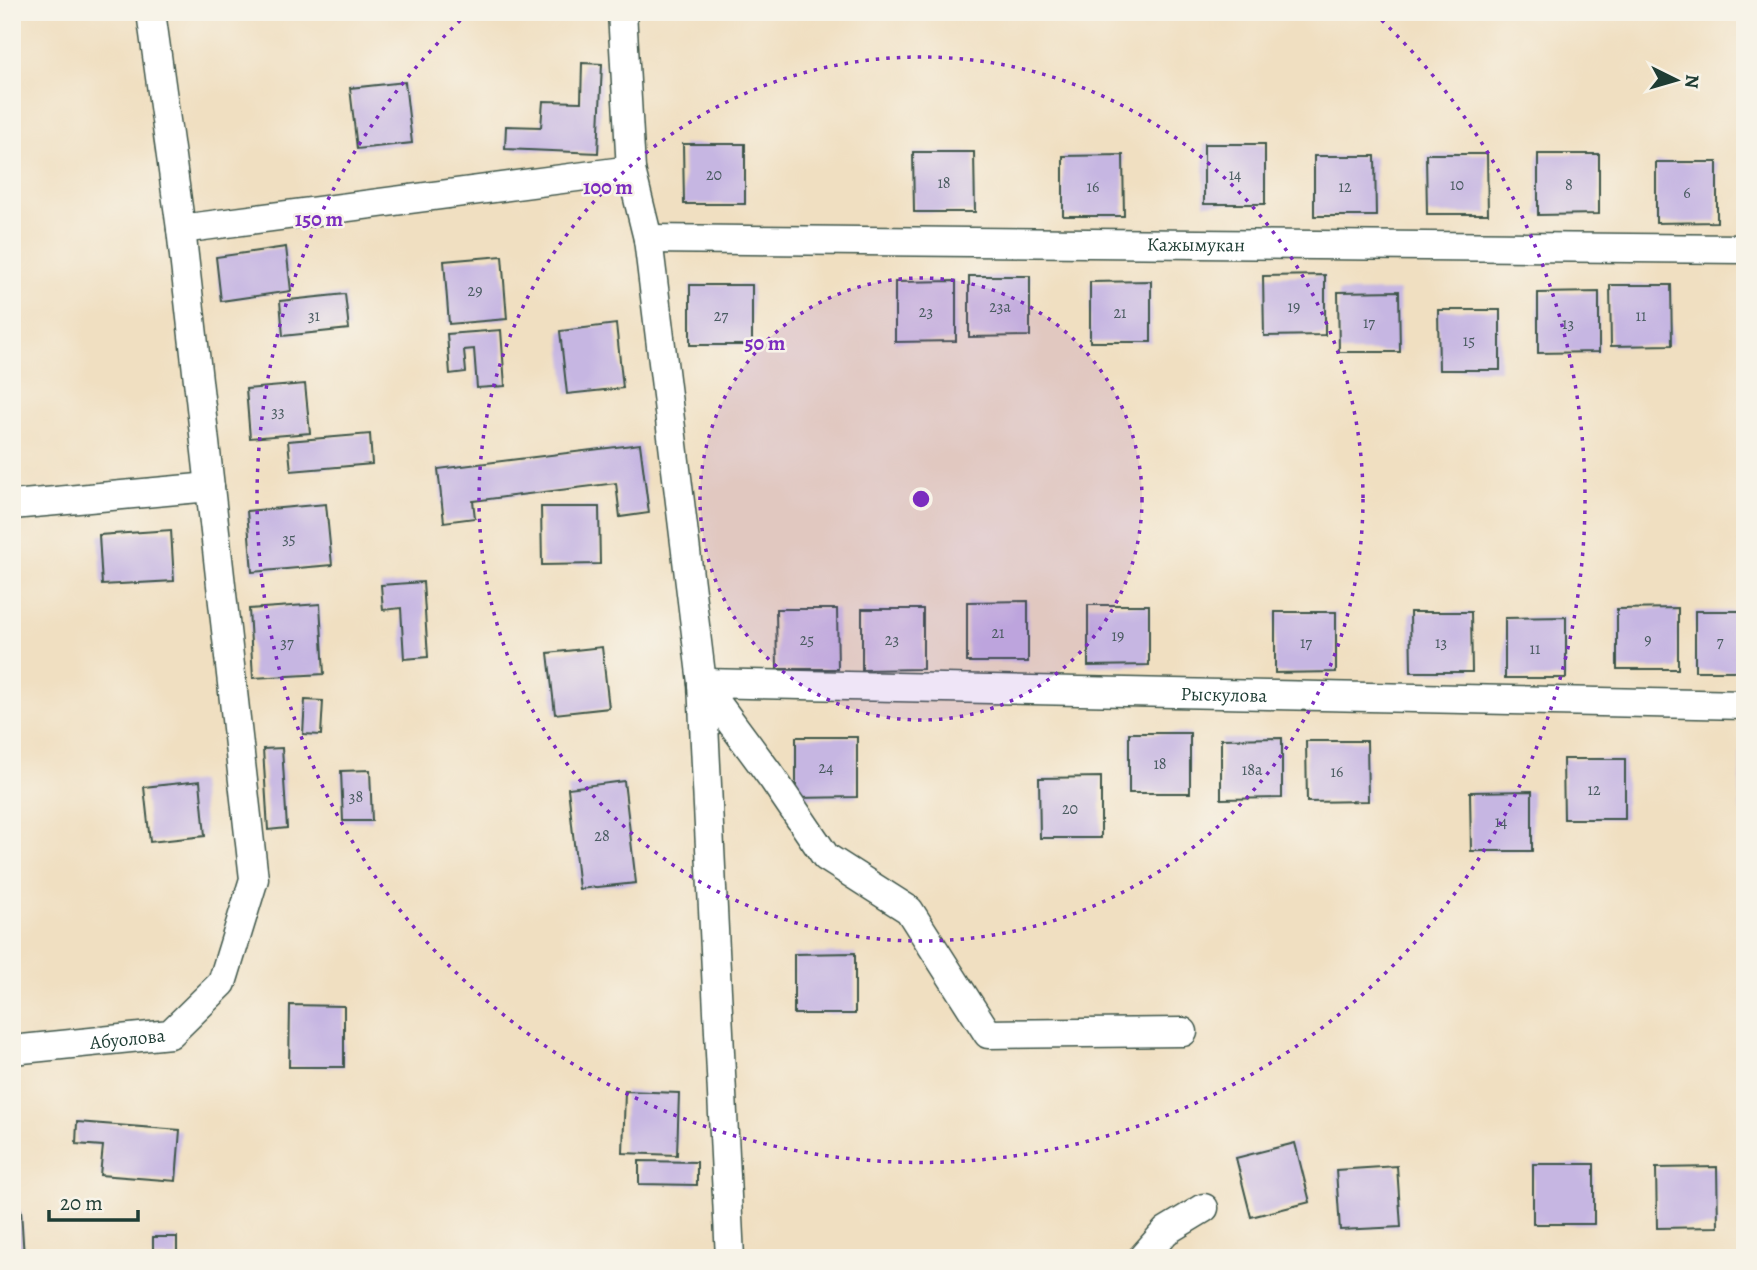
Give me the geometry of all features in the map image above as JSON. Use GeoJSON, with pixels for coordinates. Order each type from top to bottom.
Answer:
{"type":"FeatureCollection","features":[{"type":"Feature","properties":{"kind":"street"},"geometry":{"type":"LineString","coordinates":[[12,505],[210,487],[181,229],[151,12]]}},
{"type":"Feature","properties":{"kind":"street"},"geometry":{"type":"LineString","coordinates":[[622,12],[631,170],[648,239],[702,683],[730,1258]]}},
{"type":"Feature","properties":{"kind":"street"},"geometry":{"type":"LineString","coordinates":[[181,229],[631,170]]}},
{"type":"Feature","properties":{"kind":"street","name":"Кажымукан"},"geometry":{"type":"LineString","coordinates":[[648,239],[1745,249]]}},
{"type":"Feature","properties":{"kind":"street","name":"Абуолова"},"geometry":{"type":"LineString","coordinates":[[12,1051],[170,1034],[222,983],[254,879],[210,487]]}},
{"type":"Feature","properties":{"kind":"street"},"geometry":{"type":"LineString","coordinates":[[702,683],[773,779],[826,858],[909,910],[988,1034],[1183,1032]]}},
{"type":"Feature","properties":{"kind":"street","name":"Рыскулова"},"geometry":{"type":"LineString","coordinates":[[702,683],[1745,705]]}},
{"type":"Feature","properties":{"kind":"street"},"geometry":{"type":"LineString","coordinates":[[1142,1258],[1166,1231],[1204,1208]]}},
{"type":"Feature","properties":{"kind":"building"},"geometry":{"type":"Polygon","coordinates":[[[582,63],[602,64],[598,153],[505,149],[506,126],[541,127],[543,101],[581,102],[582,63]]]}},
{"type":"Feature","properties":{"kind":"building"},"geometry":{"type":"Polygon","coordinates":[[[405,82],[412,143],[357,149],[350,88],[405,82]]]}},
{"type":"Feature","properties":{"kind":"building"},"geometry":{"type":"Polygon","coordinates":[[[683,144],[745,144],[745,204],[684,204],[683,144]]]}},
{"type":"Feature","properties":{"kind":"building"},"geometry":{"type":"Polygon","coordinates":[[[1204,144],[1265,144],[1265,204],[1204,204],[1204,144]]]}},
{"type":"Feature","properties":{"kind":"building"},"geometry":{"type":"Polygon","coordinates":[[[913,152],[974,152],[975,212],[914,212],[913,152]]]}},
{"type":"Feature","properties":{"kind":"building"},"geometry":{"type":"Polygon","coordinates":[[[1426,154],[1487,154],[1488,214],[1427,214],[1426,154]]]}},
{"type":"Feature","properties":{"kind":"building"},"geometry":{"type":"Polygon","coordinates":[[[1538,154],[1599,154],[1599,214],[1538,215],[1538,154]]]}},
{"type":"Feature","properties":{"kind":"building"},"geometry":{"type":"Polygon","coordinates":[[[1123,155],[1124,216],[1063,216],[1063,156],[1123,155]]]}},
{"type":"Feature","properties":{"kind":"building"},"geometry":{"type":"Polygon","coordinates":[[[1314,156],[1375,156],[1376,216],[1314,216],[1314,156]]]}},
{"type":"Feature","properties":{"kind":"building"},"geometry":{"type":"Polygon","coordinates":[[[1656,162],[1717,162],[1717,222],[1656,223],[1656,162]]]}},
{"type":"Feature","properties":{"kind":"building"},"geometry":{"type":"Polygon","coordinates":[[[286,247],[291,291],[221,301],[216,257],[286,247]]]}},
{"type":"Feature","properties":{"kind":"building"},"geometry":{"type":"Polygon","coordinates":[[[502,256],[507,319],[449,324],[444,261],[502,256]]]}},
{"type":"Feature","properties":{"kind":"building"},"geometry":{"type":"Polygon","coordinates":[[[1325,275],[1325,335],[1264,336],[1263,276],[1325,275]]]}},
{"type":"Feature","properties":{"kind":"building"},"geometry":{"type":"Polygon","coordinates":[[[969,276],[1030,276],[1030,336],[969,337],[969,276]]]}},
{"type":"Feature","properties":{"kind":"building"},"geometry":{"type":"Polygon","coordinates":[[[956,281],[956,341],[895,342],[895,282],[956,281]]]}},
{"type":"Feature","properties":{"kind":"building"},"geometry":{"type":"Polygon","coordinates":[[[1151,281],[1151,342],[1090,342],[1090,282],[1151,281]]]}},
{"type":"Feature","properties":{"kind":"building"},"geometry":{"type":"Polygon","coordinates":[[[690,285],[752,285],[752,345],[690,345],[690,285]]]}},
{"type":"Feature","properties":{"kind":"building"},"geometry":{"type":"Polygon","coordinates":[[[1610,285],[1671,285],[1672,345],[1611,346],[1610,285]]]}},
{"type":"Feature","properties":{"kind":"building"},"geometry":{"type":"Polygon","coordinates":[[[1399,291],[1400,352],[1339,352],[1338,292],[1399,291]]]}},
{"type":"Feature","properties":{"kind":"building"},"geometry":{"type":"Polygon","coordinates":[[[1599,292],[1599,352],[1538,353],[1538,293],[1599,292]]]}},
{"type":"Feature","properties":{"kind":"building"},"geometry":{"type":"Polygon","coordinates":[[[345,294],[349,329],[283,336],[280,301],[345,294]]]}},
{"type":"Feature","properties":{"kind":"building"},"geometry":{"type":"Polygon","coordinates":[[[1438,310],[1500,310],[1500,370],[1439,370],[1438,310]]]}},
{"type":"Feature","properties":{"kind":"building"},"geometry":{"type":"Polygon","coordinates":[[[616,324],[623,388],[567,394],[560,331],[616,324]]]}},
{"type":"Feature","properties":{"kind":"building"},"geometry":{"type":"Polygon","coordinates":[[[501,330],[505,386],[477,388],[474,349],[464,350],[466,372],[450,374],[447,334],[501,330]]]}},
{"type":"Feature","properties":{"kind":"building"},"geometry":{"type":"Polygon","coordinates":[[[305,384],[310,433],[250,438],[246,389],[305,384]]]}},
{"type":"Feature","properties":{"kind":"building"},"geometry":{"type":"Polygon","coordinates":[[[370,434],[372,464],[291,471],[288,441],[370,434]]]}},
{"type":"Feature","properties":{"kind":"building"},"geometry":{"type":"Polygon","coordinates":[[[640,444],[649,513],[620,517],[616,483],[473,501],[475,518],[444,522],[438,469],[640,444]]]}},
{"type":"Feature","properties":{"kind":"building"},"geometry":{"type":"Polygon","coordinates":[[[326,504],[332,565],[252,572],[247,511],[326,504]]]}},
{"type":"Feature","properties":{"kind":"building"},"geometry":{"type":"Polygon","coordinates":[[[541,507],[599,507],[600,564],[542,565],[541,507]]]}},
{"type":"Feature","properties":{"kind":"building"},"geometry":{"type":"Polygon","coordinates":[[[171,530],[174,581],[102,585],[99,535],[171,530]]]}},
{"type":"Feature","properties":{"kind":"building"},"geometry":{"type":"Polygon","coordinates":[[[423,582],[428,657],[404,659],[401,608],[383,610],[381,585],[423,582]]]}},
{"type":"Feature","properties":{"kind":"building"},"geometry":{"type":"Polygon","coordinates":[[[1028,601],[1028,662],[967,662],[967,602],[1028,601]]]}},
{"type":"Feature","properties":{"kind":"building"},"geometry":{"type":"Polygon","coordinates":[[[320,604],[324,674],[253,678],[249,609],[320,604]]]}},
{"type":"Feature","properties":{"kind":"building"},"geometry":{"type":"Polygon","coordinates":[[[1088,605],[1149,605],[1149,665],[1088,666],[1088,605]]]}},
{"type":"Feature","properties":{"kind":"building"},"geometry":{"type":"Polygon","coordinates":[[[1678,608],[1678,669],[1617,669],[1617,609],[1678,608]]]}},
{"type":"Feature","properties":{"kind":"building"},"geometry":{"type":"Polygon","coordinates":[[[776,609],[837,609],[838,669],[777,669],[776,609]]]}},
{"type":"Feature","properties":{"kind":"building"},"geometry":{"type":"Polygon","coordinates":[[[862,609],[923,609],[923,669],[862,670],[862,609]]]}},
{"type":"Feature","properties":{"kind":"building"},"geometry":{"type":"Polygon","coordinates":[[[1695,611],[1745,611],[1745,671],[1695,671],[1695,611]]]}},
{"type":"Feature","properties":{"kind":"building"},"geometry":{"type":"Polygon","coordinates":[[[1275,612],[1336,612],[1336,672],[1275,673],[1275,612]]]}},
{"type":"Feature","properties":{"kind":"building"},"geometry":{"type":"Polygon","coordinates":[[[1410,612],[1471,612],[1472,672],[1411,672],[1410,612]]]}},
{"type":"Feature","properties":{"kind":"building"},"geometry":{"type":"Polygon","coordinates":[[[1566,617],[1566,678],[1505,678],[1505,618],[1566,617]]]}},
{"type":"Feature","properties":{"kind":"building"},"geometry":{"type":"Polygon","coordinates":[[[602,647],[609,708],[555,714],[548,653],[602,647]]]}},
{"type":"Feature","properties":{"kind":"building"},"geometry":{"type":"Polygon","coordinates":[[[305,700],[323,701],[321,735],[303,734],[305,700]]]}},
{"type":"Feature","properties":{"kind":"building"},"geometry":{"type":"Polygon","coordinates":[[[1129,733],[1190,733],[1190,793],[1129,793],[1129,733]]]}},
{"type":"Feature","properties":{"kind":"building"},"geometry":{"type":"Polygon","coordinates":[[[796,737],[857,737],[857,797],[796,798],[796,737]]]}},
{"type":"Feature","properties":{"kind":"building"},"geometry":{"type":"Polygon","coordinates":[[[1282,738],[1282,798],[1221,799],[1221,739],[1282,738]]]}},
{"type":"Feature","properties":{"kind":"building"},"geometry":{"type":"Polygon","coordinates":[[[1306,741],[1367,741],[1368,801],[1307,802],[1306,741]]]}},
{"type":"Feature","properties":{"kind":"building"},"geometry":{"type":"Polygon","coordinates":[[[282,748],[287,828],[268,830],[263,749],[282,748]]]}},
{"type":"Feature","properties":{"kind":"building"},"geometry":{"type":"Polygon","coordinates":[[[1740,751],[1745,751],[1745,811],[1740,811],[1740,751]]]}},
{"type":"Feature","properties":{"kind":"building"},"geometry":{"type":"Polygon","coordinates":[[[1563,759],[1625,759],[1625,819],[1564,819],[1563,759]]]}},
{"type":"Feature","properties":{"kind":"building"},"geometry":{"type":"Polygon","coordinates":[[[370,770],[372,821],[343,821],[341,771],[370,770]]]}},
{"type":"Feature","properties":{"kind":"building"},"geometry":{"type":"Polygon","coordinates":[[[1101,777],[1101,838],[1040,838],[1039,778],[1101,777]]]}},
{"type":"Feature","properties":{"kind":"building"},"geometry":{"type":"Polygon","coordinates":[[[200,781],[205,836],[150,842],[144,787],[200,781]]]}},
{"type":"Feature","properties":{"kind":"building"},"geometry":{"type":"Polygon","coordinates":[[[624,781],[636,883],[579,889],[568,788],[624,781]]]}},
{"type":"Feature","properties":{"kind":"building"},"geometry":{"type":"Polygon","coordinates":[[[1532,791],[1532,851],[1471,851],[1470,792],[1532,791]]]}},
{"type":"Feature","properties":{"kind":"building"},"geometry":{"type":"Polygon","coordinates":[[[855,953],[855,1014],[794,1014],[794,954],[855,953]]]}},
{"type":"Feature","properties":{"kind":"building"},"geometry":{"type":"Polygon","coordinates":[[[290,1005],[344,1006],[344,1067],[289,1067],[290,1005]]]}},
{"type":"Feature","properties":{"kind":"building"},"geometry":{"type":"Polygon","coordinates":[[[625,1091],[679,1093],[677,1155],[623,1153],[625,1091]]]}},
{"type":"Feature","properties":{"kind":"building"},"geometry":{"type":"Polygon","coordinates":[[[77,1122],[180,1130],[176,1181],[100,1175],[103,1146],[76,1144],[77,1122]]]}},
{"type":"Feature","properties":{"kind":"building"},"geometry":{"type":"Polygon","coordinates":[[[1295,1143],[1310,1202],[1251,1217],[1236,1158],[1295,1143]]]}},
{"type":"Feature","properties":{"kind":"building"},"geometry":{"type":"Polygon","coordinates":[[[639,1161],[697,1162],[697,1185],[639,1184],[639,1161]]]}},
{"type":"Feature","properties":{"kind":"building"},"geometry":{"type":"Polygon","coordinates":[[[1533,1164],[1594,1164],[1594,1224],[1533,1224],[1533,1164]]]}},
{"type":"Feature","properties":{"kind":"building"},"geometry":{"type":"Polygon","coordinates":[[[1397,1166],[1401,1227],[1340,1230],[1336,1170],[1397,1166]]]}},
{"type":"Feature","properties":{"kind":"building"},"geometry":{"type":"Polygon","coordinates":[[[1717,1167],[1718,1227],[1657,1228],[1656,1168],[1717,1167]]]}},
{"type":"Feature","properties":{"kind":"building"},"geometry":{"type":"Polygon","coordinates":[[[21,1210],[24,1258],[12,1258],[12,1211],[21,1210]]]}},
{"type":"Feature","properties":{"kind":"building"},"geometry":{"type":"Polygon","coordinates":[[[153,1237],[177,1237],[177,1258],[153,1258],[153,1237]]]}}]}
